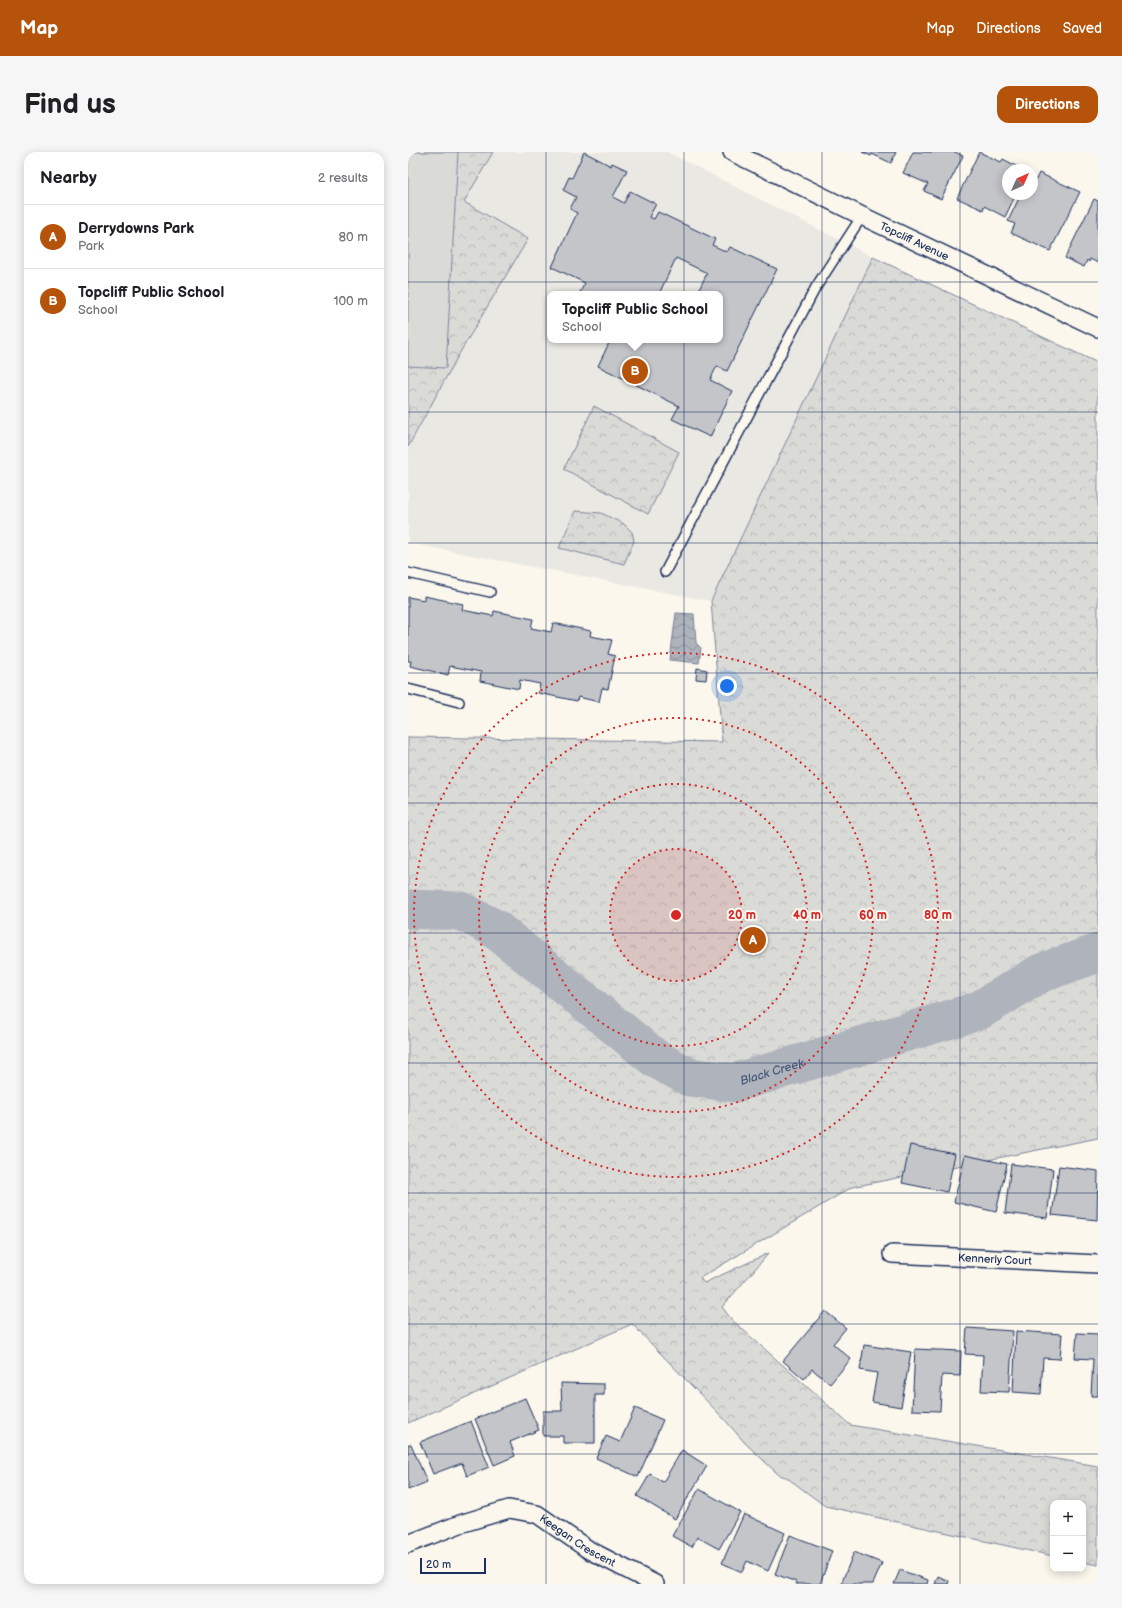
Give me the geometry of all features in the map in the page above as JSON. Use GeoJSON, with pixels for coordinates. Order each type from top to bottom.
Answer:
{"type":"FeatureCollection","features":[{"type":"Feature","properties":{"kind":"street","name":"Topcliff Avenue"},"geometry":{"type":"LineString","coordinates":[[732,152],[862,216],[1098,328]]}},
{"type":"Feature","properties":{"kind":"street","name":"Kennerly Court"},"geometry":{"type":"LineString","coordinates":[[892,1254],[1098,1264]]}},
{"type":"Feature","properties":{"kind":"street","name":"Keegan Crescent"},"geometry":{"type":"LineString","coordinates":[[408,1544],[460,1524],[509,1509],[537,1514],[590,1550],[654,1584]]}},
{"type":"Feature","properties":{"kind":"lane"},"geometry":{"type":"LineString","coordinates":[[665,572],[816,287],[862,216]]}},
{"type":"Feature","properties":{"kind":"lane"},"geometry":{"type":"LineString","coordinates":[[408,573],[490,592]]}},
{"type":"Feature","properties":{"kind":"lane"},"geometry":{"type":"LineString","coordinates":[[408,688],[459,702]]}},
{"type":"Feature","properties":{"kind":"shaded area"},"geometry":{"type":"Polygon","coordinates":[[[493,152],[667,152],[873,257],[711,601],[408,543],[408,447],[459,354],[527,239],[464,202],[493,152]]]}},
{"type":"Feature","properties":{"kind":"green space"},"geometry":{"type":"Polygon","coordinates":[[[408,152],[493,152],[464,202],[528,239],[459,354],[408,447],[408,152]]]}},
{"type":"Feature","properties":{"kind":"green space"},"geometry":{"type":"Polygon","coordinates":[[[408,152],[458,152],[446,368],[408,366],[408,152]]]}},
{"type":"Feature","properties":{"kind":"green space"},"geometry":{"type":"Polygon","coordinates":[[[873,257],[1098,363],[1098,1138],[852,1187],[700,1278],[704,1283],[769,1253],[722,1307],[732,1320],[850,1425],[1098,1466],[1098,1565],[1086,1563],[1086,1500],[1050,1500],[1050,1555],[825,1506],[786,1477],[779,1475],[744,1442],[726,1421],[632,1324],[408,1423],[408,737],[722,742],[711,601],[873,257]]]}},
{"type":"Feature","properties":{"kind":"green space"},"geometry":{"type":"Polygon","coordinates":[[[594,406],[679,452],[648,514],[564,469],[594,406]]]}},
{"type":"Feature","properties":{"kind":"green space"},"geometry":{"type":"Polygon","coordinates":[[[575,511],[601,513],[624,524],[632,532],[634,541],[624,564],[559,548],[575,511]]]}},
{"type":"Feature","properties":{"kind":"water"},"geometry":{"type":"Polygon","coordinates":[[[676,613],[694,614],[696,643],[701,648],[699,663],[670,660],[676,613]]]}},
{"type":"Feature","properties":{"kind":"building"},"geometry":{"type":"Polygon","coordinates":[[[584,152],[611,166],[612,163],[627,170],[613,197],[624,203],[630,191],[656,204],[649,217],[654,219],[658,212],[715,239],[712,245],[727,252],[730,247],[777,269],[727,371],[717,366],[710,380],[732,391],[710,437],[672,419],[679,406],[598,366],[609,343],[723,343],[723,291],[698,291],[707,273],[676,258],[660,291],[581,291],[585,283],[552,267],[577,213],[570,209],[576,197],[563,190],[569,177],[572,178],[584,152]]]}},
{"type":"Feature","properties":{"kind":"building"},"geometry":{"type":"Polygon","coordinates":[[[862,152],[896,152],[891,163],[872,154],[871,156],[862,152]]]}},
{"type":"Feature","properties":{"kind":"building"},"geometry":{"type":"Polygon","coordinates":[[[913,152],[955,152],[963,156],[941,199],[924,191],[928,184],[903,173],[913,152]]]}},
{"type":"Feature","properties":{"kind":"building"},"geometry":{"type":"Polygon","coordinates":[[[979,152],[1001,162],[1003,159],[1013,164],[1002,164],[1002,200],[1013,200],[1005,217],[984,206],[983,210],[957,198],[979,152]]]}},
{"type":"Feature","properties":{"kind":"building"},"geometry":{"type":"Polygon","coordinates":[[[1039,173],[1080,192],[1050,251],[1011,233],[1015,224],[1008,221],[1018,200],[1038,200],[1039,173]]]}},
{"type":"Feature","properties":{"kind":"building"},"geometry":{"type":"Polygon","coordinates":[[[1094,199],[1098,201],[1098,263],[1090,259],[1089,262],[1087,260],[1084,267],[1065,258],[1094,199]]]}},
{"type":"Feature","properties":{"kind":"building"},"geometry":{"type":"Polygon","coordinates":[[[424,596],[463,604],[462,610],[493,616],[494,611],[533,619],[531,628],[551,632],[553,623],[591,631],[590,636],[612,640],[608,654],[615,656],[608,689],[602,688],[599,702],[578,697],[577,701],[538,693],[540,684],[520,680],[519,689],[480,681],[481,672],[450,666],[448,675],[410,666],[411,661],[408,661],[408,597],[424,600],[424,596]]]}},
{"type":"Feature","properties":{"kind":"building"},"geometry":{"type":"Polygon","coordinates":[[[697,668],[707,670],[706,680],[696,679],[697,668]]]}},
{"type":"Feature","properties":{"kind":"building"},"geometry":{"type":"Polygon","coordinates":[[[910,1145],[955,1154],[947,1192],[902,1183],[910,1145]]]}},
{"type":"Feature","properties":{"kind":"building"},"geometry":{"type":"Polygon","coordinates":[[[965,1155],[1007,1164],[996,1212],[954,1202],[965,1155]]]}},
{"type":"Feature","properties":{"kind":"building"},"geometry":{"type":"Polygon","coordinates":[[[1011,1164],[1053,1169],[1047,1218],[1005,1213],[1011,1164]]]}},
{"type":"Feature","properties":{"kind":"building"},"geometry":{"type":"Polygon","coordinates":[[[1059,1166],[1098,1171],[1097,1220],[1052,1215],[1059,1166]]]}},
{"type":"Feature","properties":{"kind":"building"},"geometry":{"type":"Polygon","coordinates":[[[825,1311],[846,1328],[833,1344],[851,1359],[830,1384],[812,1369],[804,1379],[783,1361],[825,1311]]]}},
{"type":"Feature","properties":{"kind":"building"},"geometry":{"type":"Polygon","coordinates":[[[967,1328],[1013,1331],[1009,1392],[981,1391],[983,1355],[965,1354],[967,1328]]]}},
{"type":"Feature","properties":{"kind":"building"},"geometry":{"type":"Polygon","coordinates":[[[1016,1331],[1062,1334],[1060,1359],[1043,1358],[1041,1394],[1013,1392],[1016,1331]]]}},
{"type":"Feature","properties":{"kind":"building"},"geometry":{"type":"Polygon","coordinates":[[[1077,1333],[1098,1334],[1098,1396],[1091,1396],[1093,1359],[1075,1358],[1077,1333]]]}},
{"type":"Feature","properties":{"kind":"building"},"geometry":{"type":"Polygon","coordinates":[[[864,1345],[911,1352],[901,1407],[872,1402],[877,1373],[860,1370],[864,1345]]]}},
{"type":"Feature","properties":{"kind":"building"},"geometry":{"type":"Polygon","coordinates":[[[915,1349],[961,1351],[960,1376],[942,1375],[940,1411],[912,1410],[915,1349]]]}},
{"type":"Feature","properties":{"kind":"building"},"geometry":{"type":"Polygon","coordinates":[[[561,1383],[604,1384],[604,1395],[595,1395],[595,1443],[563,1443],[563,1436],[543,1436],[543,1411],[562,1411],[561,1383]]]}},
{"type":"Feature","properties":{"kind":"building"},"geometry":{"type":"Polygon","coordinates":[[[525,1398],[539,1430],[510,1442],[515,1456],[494,1465],[475,1419],[525,1398]]]}},
{"type":"Feature","properties":{"kind":"building"},"geometry":{"type":"Polygon","coordinates":[[[635,1408],[663,1420],[638,1477],[596,1458],[606,1436],[620,1442],[635,1408]]]}},
{"type":"Feature","properties":{"kind":"building"},"geometry":{"type":"Polygon","coordinates":[[[471,1421],[489,1467],[467,1476],[462,1463],[433,1474],[420,1442],[471,1421]]]}},
{"type":"Feature","properties":{"kind":"building"},"geometry":{"type":"Polygon","coordinates":[[[411,1444],[427,1482],[408,1490],[408,1445],[411,1444]]]}},
{"type":"Feature","properties":{"kind":"building"},"geometry":{"type":"Polygon","coordinates":[[[682,1450],[707,1466],[675,1519],[637,1496],[650,1474],[663,1482],[682,1450]]]}},
{"type":"Feature","properties":{"kind":"building"},"geometry":{"type":"Polygon","coordinates":[[[699,1489],[740,1512],[719,1549],[697,1537],[692,1547],[672,1536],[699,1489]]]}},
{"type":"Feature","properties":{"kind":"building"},"geometry":{"type":"Polygon","coordinates":[[[744,1514],[785,1533],[768,1571],[747,1561],[742,1572],[722,1563],[744,1514]]]}},
{"type":"Feature","properties":{"kind":"building"},"geometry":{"type":"Polygon","coordinates":[[[790,1535],[832,1551],[820,1584],[796,1584],[796,1582],[775,1574],[790,1535]]]}},
{"type":"Feature","properties":{"kind":"building"},"geometry":{"type":"Polygon","coordinates":[[[854,1552],[882,1563],[873,1584],[841,1584],[854,1552]]]}},
{"type":"Feature","properties":{"kind":"building"},"geometry":{"type":"Polygon","coordinates":[[[900,1570],[928,1580],[927,1584],[894,1584],[900,1570]]]}},
{"type":"Feature","properties":{"kind":"building"},"geometry":{"type":"Polygon","coordinates":[[[938,1576],[949,1581],[948,1584],[935,1584],[938,1576]]]}},
{"type":"Feature","properties":{"kind":"waterway","name":"Black Creek"},"geometry":{"type":"LineString","coordinates":[[408,909],[461,911],[494,928],[656,1059],[689,1077],[734,1083],[978,1011],[1041,973],[1098,953]]}},
{"type":"Feature","properties":{"kind":"place","name":"Topcliff Public School"},"geometry":{"type":"Point","coordinates":[635,371]}},
{"type":"Feature","properties":{"kind":"place","name":"Derrydowns Park"},"geometry":{"type":"Point","coordinates":[753,940]}}]}
